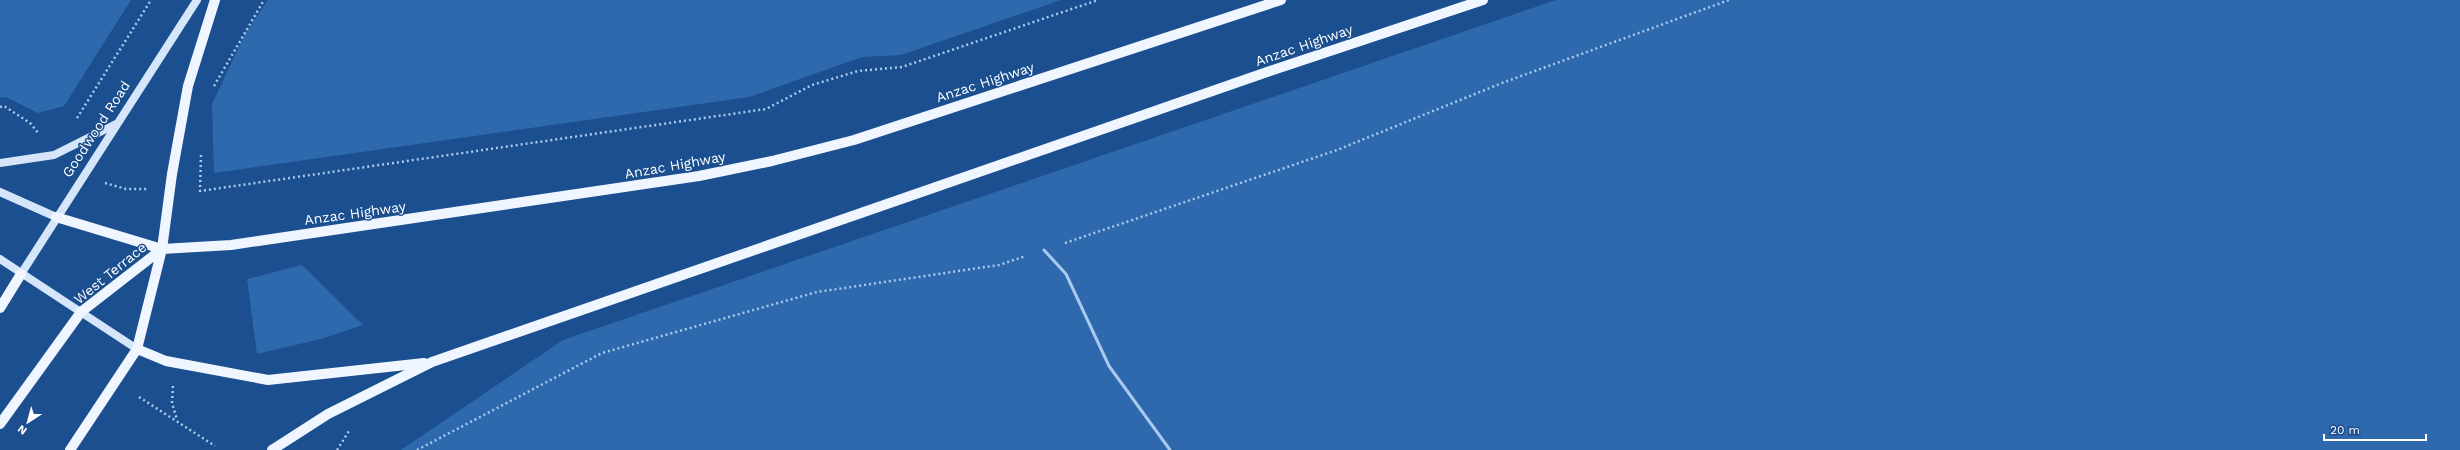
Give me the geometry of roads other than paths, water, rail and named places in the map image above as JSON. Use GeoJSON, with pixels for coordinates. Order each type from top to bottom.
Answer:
{"type":"FeatureCollection","features":[{"type":"Feature","properties":{"kind":"main road","name":"Goodwood Road"},"geometry":{"type":"LineString","coordinates":[[21,274],[56,217],[197,0]]}},
{"type":"Feature","properties":{"kind":"main road"},"geometry":{"type":"LineString","coordinates":[[162,249],[172,174],[188,86],[215,0]]}},
{"type":"Feature","properties":{"kind":"main road","name":"Anzac Highway"},"geometry":{"type":"LineString","coordinates":[[56,217],[162,249],[231,245],[262,241],[633,187],[772,161],[854,140],[1281,0]]}},
{"type":"Feature","properties":{"kind":"main road","name":"Anzac Highway"},"geometry":{"type":"LineString","coordinates":[[432,362],[1262,74],[1483,0]]}},
{"type":"Feature","properties":{"kind":"main road"},"geometry":{"type":"LineString","coordinates":[[0,163],[54,154],[116,124]]}},
{"type":"Feature","properties":{"kind":"main road"},"geometry":{"type":"LineString","coordinates":[[0,192],[56,217]]}},
{"type":"Feature","properties":{"kind":"main road","name":"West Terrace"},"geometry":{"type":"LineString","coordinates":[[0,424],[81,312],[162,249]]}},
{"type":"Feature","properties":{"kind":"main road","name":"West Terrace"},"geometry":{"type":"LineString","coordinates":[[70,450],[137,349],[162,249]]}},
{"type":"Feature","properties":{"kind":"main road"},"geometry":{"type":"LineString","coordinates":[[0,259],[137,349],[166,361],[268,380],[432,362]]}},
{"type":"Feature","properties":{"kind":"main road"},"geometry":{"type":"LineString","coordinates":[[0,308],[21,274]]}},
{"type":"Feature","properties":{"kind":"main road"},"geometry":{"type":"LineString","coordinates":[[272,450],[328,414],[432,362]]}},
{"type":"Feature","properties":{"kind":"lane"},"geometry":{"type":"LineString","coordinates":[[1044,250],[1066,274],[1109,366],[1170,450]]}}]}
